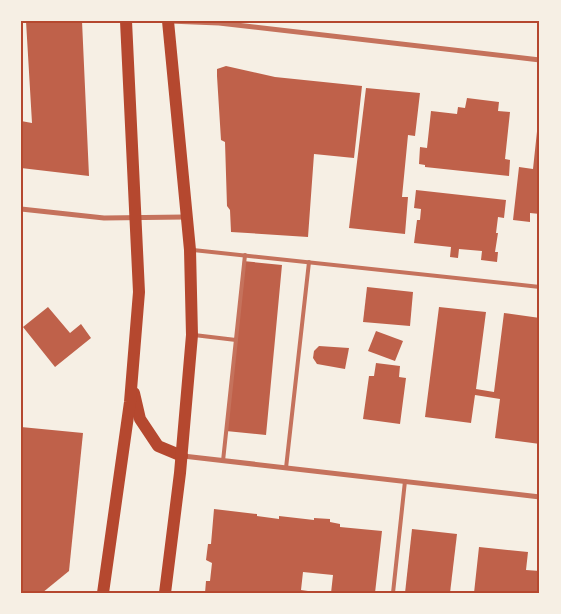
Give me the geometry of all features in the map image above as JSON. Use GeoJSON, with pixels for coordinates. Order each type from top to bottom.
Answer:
{"type":"FeatureCollection","features":[{"type":"Feature","properties":{"kind":"main road"},"geometry":{"type":"LineString","coordinates":[[103,593],[124,449],[139,292],[126,21]]}},
{"type":"Feature","properties":{"kind":"main road"},"geometry":{"type":"LineString","coordinates":[[164,593],[182,456],[192,335],[190,250],[167,21]]}},
{"type":"Feature","properties":{"kind":"main road"},"geometry":{"type":"LineString","coordinates":[[131,384],[140,419],[158,446],[182,456]]}},
{"type":"Feature","properties":{"kind":"street"},"geometry":{"type":"LineString","coordinates":[[167,21],[219,23],[540,60]]}},
{"type":"Feature","properties":{"kind":"street"},"geometry":{"type":"LineString","coordinates":[[21,208],[96,217],[186,217]]}},
{"type":"Feature","properties":{"kind":"street"},"geometry":{"type":"LineString","coordinates":[[182,456],[540,496]]}},
{"type":"Feature","properties":{"kind":"lane"},"geometry":{"type":"LineString","coordinates":[[190,250],[540,287]]}},
{"type":"Feature","properties":{"kind":"lane"},"geometry":{"type":"LineString","coordinates":[[223,461],[245,255]]}},
{"type":"Feature","properties":{"kind":"lane"},"geometry":{"type":"LineString","coordinates":[[286,468],[309,262]]}},
{"type":"Feature","properties":{"kind":"lane"},"geometry":{"type":"LineString","coordinates":[[192,335],[236,340]]}},
{"type":"Feature","properties":{"kind":"lane"},"geometry":{"type":"LineString","coordinates":[[393,593],[405,481]]}},
{"type":"Feature","properties":{"kind":"building"},"geometry":{"type":"Polygon","coordinates":[[[26,21],[82,21],[89,176],[21,168],[21,121],[32,123],[26,21]]]}},
{"type":"Feature","properties":{"kind":"building"},"geometry":{"type":"Polygon","coordinates":[[[226,66],[275,77],[362,86],[354,158],[314,154],[308,237],[231,232],[230,210],[227,206],[225,142],[221,140],[217,76],[217,69],[226,66]]]}},
{"type":"Feature","properties":{"kind":"building"},"geometry":{"type":"Polygon","coordinates":[[[366,88],[420,93],[415,136],[408,135],[402,197],[408,197],[405,234],[349,228],[366,88]]]}},
{"type":"Feature","properties":{"kind":"building"},"geometry":{"type":"Polygon","coordinates":[[[467,98],[499,102],[498,111],[510,112],[505,159],[510,160],[509,176],[425,167],[425,165],[419,164],[420,147],[427,148],[431,111],[457,114],[458,107],[465,108],[467,98]]]}},
{"type":"Feature","properties":{"kind":"building"},"geometry":{"type":"Polygon","coordinates":[[[538,122],[540,122],[540,214],[530,213],[530,222],[513,220],[519,167],[533,169],[538,122]]]}},
{"type":"Feature","properties":{"kind":"building"},"geometry":{"type":"Polygon","coordinates":[[[416,190],[506,200],[504,218],[498,217],[495,252],[498,252],[497,262],[481,260],[482,251],[459,249],[458,258],[450,257],[451,247],[414,243],[417,220],[420,220],[421,209],[414,208],[416,190]]]}},
{"type":"Feature","properties":{"kind":"building"},"geometry":{"type":"Polygon","coordinates":[[[243,261],[282,265],[266,435],[226,431],[243,261]]]}},
{"type":"Feature","properties":{"kind":"building"},"geometry":{"type":"Polygon","coordinates":[[[367,287],[413,292],[410,326],[363,322],[367,287]]]}},
{"type":"Feature","properties":{"kind":"building"},"geometry":{"type":"Polygon","coordinates":[[[48,307],[70,333],[81,324],[91,338],[55,367],[23,327],[48,307]]]}},
{"type":"Feature","properties":{"kind":"building"},"geometry":{"type":"Polygon","coordinates":[[[439,307],[486,312],[476,389],[494,392],[504,313],[540,318],[540,444],[495,438],[500,399],[475,395],[471,423],[425,417],[439,307]]]}},
{"type":"Feature","properties":{"kind":"building"},"geometry":{"type":"Polygon","coordinates":[[[376,331],[403,341],[395,361],[368,351],[376,331]]]}},
{"type":"Feature","properties":{"kind":"building"},"geometry":{"type":"Polygon","coordinates":[[[319,346],[349,348],[345,369],[317,364],[313,358],[314,351],[319,346]]]}},
{"type":"Feature","properties":{"kind":"building"},"geometry":{"type":"Polygon","coordinates":[[[376,363],[400,366],[399,377],[406,378],[400,424],[363,419],[369,376],[374,376],[376,363]]]}},
{"type":"Feature","properties":{"kind":"building"},"geometry":{"type":"Polygon","coordinates":[[[21,427],[83,433],[69,571],[42,593],[21,593],[21,427]]]}},
{"type":"Feature","properties":{"kind":"building"},"geometry":{"type":"Polygon","coordinates":[[[214,509],[257,514],[257,516],[279,519],[279,516],[314,520],[314,518],[330,519],[330,522],[340,524],[340,527],[382,531],[375,593],[331,593],[333,575],[303,572],[301,590],[308,591],[308,593],[205,593],[206,581],[210,581],[212,563],[206,560],[208,544],[211,544],[214,509]]]}},
{"type":"Feature","properties":{"kind":"building"},"geometry":{"type":"Polygon","coordinates":[[[412,529],[457,534],[450,593],[405,593],[412,529]]]}},
{"type":"Feature","properties":{"kind":"building"},"geometry":{"type":"Polygon","coordinates":[[[479,547],[528,552],[526,570],[540,571],[540,593],[474,593],[479,547]]]}}]}
